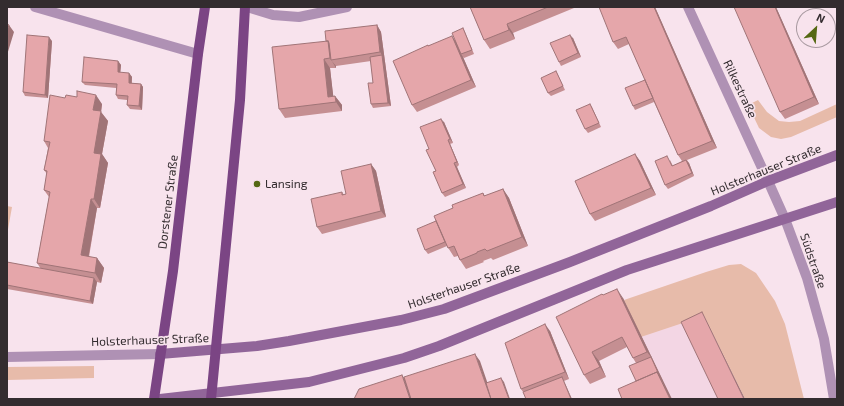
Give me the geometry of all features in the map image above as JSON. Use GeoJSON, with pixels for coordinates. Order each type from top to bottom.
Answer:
{"type":"FeatureCollection","features":[{"type":"Feature","properties":{"kind":"main road","name":"Dorstener Straße"},"geometry":{"type":"LineString","coordinates":[[154,399],[173,271],[198,54],[205,7]]}},
{"type":"Feature","properties":{"kind":"main road"},"geometry":{"type":"LineString","coordinates":[[212,396],[240,100],[246,7]]}},
{"type":"Feature","properties":{"kind":"main road","name":"Holsterhauser Straße"},"geometry":{"type":"LineString","coordinates":[[160,354],[258,346],[351,331],[444,309],[570,262],[711,206],[768,181],[837,155]]}},
{"type":"Feature","properties":{"kind":"main road"},"geometry":{"type":"LineString","coordinates":[[160,399],[212,396],[309,382],[404,358],[446,344],[628,270],[837,202]]}},
{"type":"Feature","properties":{"kind":"street"},"geometry":{"type":"LineString","coordinates":[[35,7],[198,54]]}},
{"type":"Feature","properties":{"kind":"street"},"geometry":{"type":"LineString","coordinates":[[246,7],[273,15],[298,17],[347,7]]}},
{"type":"Feature","properties":{"kind":"street","name":"Rilkestraße"},"geometry":{"type":"LineString","coordinates":[[688,7],[768,181]]}},
{"type":"Feature","properties":{"kind":"street","name":"Südstraße"},"geometry":{"type":"LineString","coordinates":[[768,181],[785,219],[807,278],[822,332],[834,399]]}},
{"type":"Feature","properties":{"kind":"street","name":"Holsterhauser Straße"},"geometry":{"type":"LineString","coordinates":[[7,357],[160,354]]}},
{"type":"Feature","properties":{"kind":"shaded area"},"geometry":{"type":"Polygon","coordinates":[[[758,100],[767,112],[779,121],[800,121],[837,104],[837,117],[791,137],[781,139],[771,137],[759,128],[748,105],[758,100]]]}},
{"type":"Feature","properties":{"kind":"shaded area"},"geometry":{"type":"Polygon","coordinates":[[[7,206],[12,207],[7,235],[7,206]]]}},
{"type":"Feature","properties":{"kind":"shaded area"},"geometry":{"type":"Polygon","coordinates":[[[741,264],[756,273],[775,301],[785,324],[804,399],[745,399],[704,316],[641,337],[624,300],[706,272],[729,265],[741,264]]]}},
{"type":"Feature","properties":{"kind":"shaded area"},"geometry":{"type":"Polygon","coordinates":[[[704,316],[745,399],[672,399],[641,337],[704,316]]]}},
{"type":"Feature","properties":{"kind":"shaded area"},"geometry":{"type":"Polygon","coordinates":[[[94,366],[94,378],[7,380],[7,367],[94,366]]]}},
{"type":"Feature","properties":{"kind":"building"},"geometry":{"type":"Polygon","coordinates":[[[470,7],[548,7],[507,24],[509,30],[484,40],[470,7]]]}},
{"type":"Feature","properties":{"kind":"building"},"geometry":{"type":"Polygon","coordinates":[[[599,7],[654,7],[712,141],[678,155],[626,37],[613,42],[599,7]]]}},
{"type":"Feature","properties":{"kind":"building"},"geometry":{"type":"Polygon","coordinates":[[[734,7],[775,7],[814,97],[780,112],[734,7]]]}},
{"type":"Feature","properties":{"kind":"building"},"geometry":{"type":"Polygon","coordinates":[[[377,25],[380,52],[331,60],[329,43],[326,41],[325,31],[377,25]]]}},
{"type":"Feature","properties":{"kind":"building"},"geometry":{"type":"Polygon","coordinates":[[[463,28],[472,50],[461,54],[452,33],[463,28]]]}},
{"type":"Feature","properties":{"kind":"building"},"geometry":{"type":"Polygon","coordinates":[[[27,35],[49,37],[45,95],[23,92],[27,35]]]}},
{"type":"Feature","properties":{"kind":"building"},"geometry":{"type":"Polygon","coordinates":[[[570,35],[578,53],[559,62],[550,43],[570,35]]]}},
{"type":"Feature","properties":{"kind":"building"},"geometry":{"type":"Polygon","coordinates":[[[452,36],[471,80],[412,105],[393,61],[452,36]]]}},
{"type":"Feature","properties":{"kind":"building"},"geometry":{"type":"Polygon","coordinates":[[[328,41],[330,58],[324,59],[328,97],[335,96],[336,102],[279,109],[272,47],[328,41]]]}},
{"type":"Feature","properties":{"kind":"building"},"geometry":{"type":"Polygon","coordinates":[[[382,55],[388,103],[371,104],[368,83],[373,83],[370,57],[382,55]]]}},
{"type":"Feature","properties":{"kind":"building"},"geometry":{"type":"Polygon","coordinates":[[[84,57],[118,61],[118,72],[129,73],[129,83],[141,84],[139,106],[127,105],[128,96],[116,95],[117,84],[82,82],[84,57]]]}},
{"type":"Feature","properties":{"kind":"building"},"geometry":{"type":"Polygon","coordinates":[[[556,71],[563,86],[548,93],[541,78],[556,71]]]}},
{"type":"Feature","properties":{"kind":"building"},"geometry":{"type":"Polygon","coordinates":[[[645,80],[653,98],[633,106],[625,88],[645,80]]]}},
{"type":"Feature","properties":{"kind":"building"},"geometry":{"type":"Polygon","coordinates":[[[77,91],[96,95],[93,110],[101,111],[94,153],[101,154],[94,199],[91,199],[81,255],[97,258],[95,273],[37,263],[50,192],[44,190],[47,171],[44,170],[50,142],[44,141],[50,95],[65,98],[66,95],[77,97],[77,91]]]}},
{"type":"Feature","properties":{"kind":"building"},"geometry":{"type":"Polygon","coordinates":[[[590,104],[599,123],[585,129],[576,110],[590,104]]]}},
{"type":"Feature","properties":{"kind":"building"},"geometry":{"type":"Polygon","coordinates":[[[441,119],[450,139],[448,140],[457,162],[454,163],[463,184],[442,193],[433,172],[436,171],[426,150],[429,149],[420,127],[441,119]]]}},
{"type":"Feature","properties":{"kind":"building"},"geometry":{"type":"Polygon","coordinates":[[[635,154],[651,188],[590,214],[575,181],[635,154]]]}},
{"type":"Feature","properties":{"kind":"building"},"geometry":{"type":"Polygon","coordinates":[[[667,156],[672,166],[686,160],[692,173],[665,185],[655,161],[667,156]]]}},
{"type":"Feature","properties":{"kind":"building"},"geometry":{"type":"Polygon","coordinates":[[[371,164],[381,211],[317,227],[311,199],[342,192],[342,195],[346,194],[341,171],[371,164]]]}},
{"type":"Feature","properties":{"kind":"building"},"geometry":{"type":"Polygon","coordinates":[[[503,189],[522,237],[487,251],[485,249],[460,260],[454,246],[448,248],[434,216],[453,208],[452,205],[483,193],[484,196],[503,189]]]}},
{"type":"Feature","properties":{"kind":"building"},"geometry":{"type":"Polygon","coordinates":[[[436,221],[445,242],[425,250],[417,229],[436,221]]]}},
{"type":"Feature","properties":{"kind":"building"},"geometry":{"type":"Polygon","coordinates":[[[7,262],[94,278],[90,301],[7,285],[7,262]]]}},
{"type":"Feature","properties":{"kind":"building"},"geometry":{"type":"Polygon","coordinates":[[[617,289],[647,352],[633,358],[622,337],[592,352],[600,367],[584,375],[556,317],[602,294],[603,295],[617,289]]]}},
{"type":"Feature","properties":{"kind":"building"},"geometry":{"type":"Polygon","coordinates":[[[702,312],[744,399],[718,399],[681,322],[702,312]]]}},
{"type":"Feature","properties":{"kind":"building"},"geometry":{"type":"Polygon","coordinates":[[[545,324],[565,372],[521,389],[505,343],[545,324]]]}},
{"type":"Feature","properties":{"kind":"building"},"geometry":{"type":"Polygon","coordinates":[[[475,354],[491,399],[411,399],[404,377],[475,354]]]}},
{"type":"Feature","properties":{"kind":"building"},"geometry":{"type":"Polygon","coordinates":[[[651,357],[660,377],[657,372],[636,381],[629,366],[651,357]]]}},
{"type":"Feature","properties":{"kind":"building"},"geometry":{"type":"Polygon","coordinates":[[[657,372],[670,399],[622,399],[618,389],[657,372]]]}},
{"type":"Feature","properties":{"kind":"building"},"geometry":{"type":"Polygon","coordinates":[[[402,375],[410,399],[354,399],[359,389],[402,375]]]}},
{"type":"Feature","properties":{"kind":"building"},"geometry":{"type":"Polygon","coordinates":[[[562,377],[571,399],[526,399],[523,392],[562,377]]]}},
{"type":"Feature","properties":{"kind":"building"},"geometry":{"type":"Polygon","coordinates":[[[501,378],[509,399],[491,399],[486,383],[501,378]]]}},
{"type":"Feature","properties":{"kind":"place","name":"Lansing"},"geometry":{"type":"Point","coordinates":[257,184]}}]}
